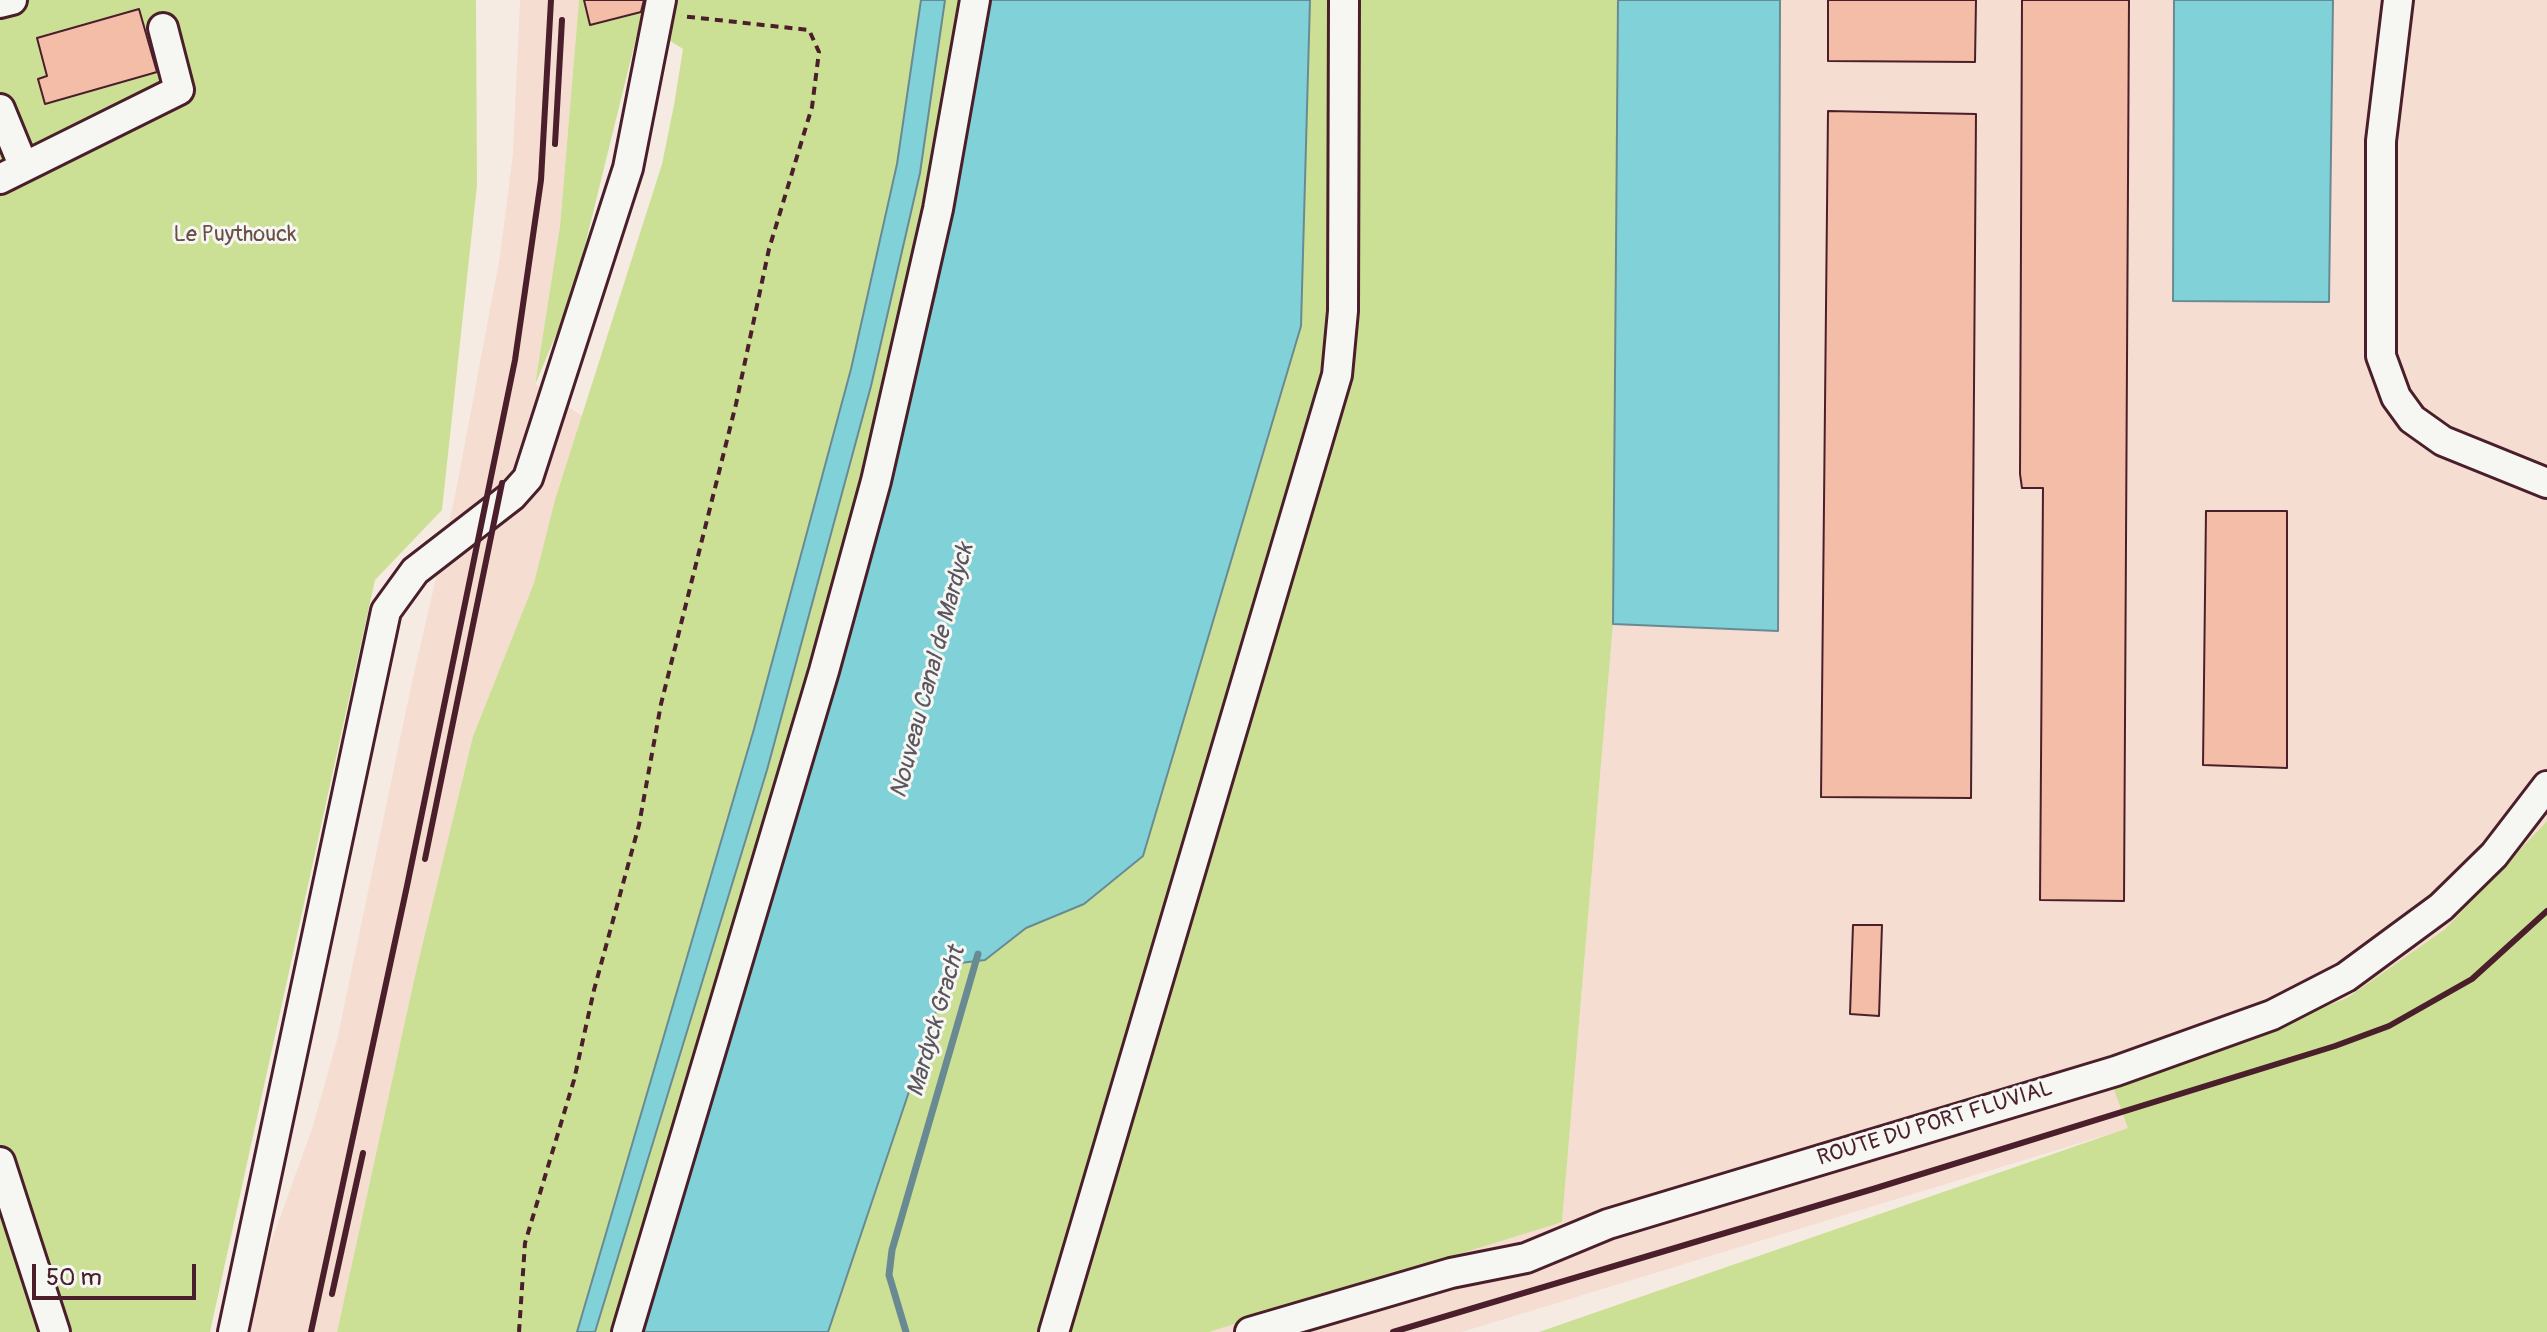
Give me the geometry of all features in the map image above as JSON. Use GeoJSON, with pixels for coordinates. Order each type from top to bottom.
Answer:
{"type":"FeatureCollection","features":[{"type":"Feature","properties":{"kind":"street"},"geometry":{"type":"LineString","coordinates":[[0,3],[12,0]]}},
{"type":"Feature","properties":{"kind":"street"},"geometry":{"type":"LineString","coordinates":[[627,1332],[824,671],[876,481],[938,209],[975,0]]}},
{"type":"Feature","properties":{"kind":"street"},"geometry":{"type":"LineString","coordinates":[[1054,1332],[1337,375],[1343,311],[1344,0]]}},
{"type":"Feature","properties":{"kind":"street"},"geometry":{"type":"LineString","coordinates":[[2398,0],[2381,141],[2381,356],[2396,397],[2412,419],[2443,441],[2547,483]]}},
{"type":"Feature","properties":{"kind":"street"},"geometry":{"type":"LineString","coordinates":[[233,1332],[386,611],[415,571],[512,496],[528,478],[628,168],[660,7]]}},
{"type":"Feature","properties":{"kind":"street"},"geometry":{"type":"LineString","coordinates":[[0,109],[12,172],[179,90],[163,28]]}},
{"type":"Feature","properties":{"kind":"street","name":"ROUTE DU PORT FLUVIAL"},"geometry":{"type":"LineString","coordinates":[[1250,1332],[1451,1273],[1526,1258],[1625,1219],[2128,1067],[2272,1015],[2346,977],[2441,907],[2494,855],[2547,786]]}},
{"type":"Feature","properties":{"kind":"street"},"geometry":{"type":"LineString","coordinates":[[0,1162],[55,1332]]}},
{"type":"Feature","properties":{"kind":"path"},"geometry":{"type":"LineString","coordinates":[[519,1332],[525,1243],[574,1080],[594,990],[639,825],[661,704],[736,404],[769,249],[812,107],[819,52],[809,30],[660,7]]}},
{"type":"Feature","properties":{"kind":"shaded area"},"geometry":{"type":"Polygon","coordinates":[[[520,0],[579,0],[560,226],[535,384],[582,416],[534,583],[473,736],[416,971],[337,1332],[245,1332],[258,1278],[312,1129],[337,1040],[412,682],[455,496],[500,256],[513,153],[520,0]]]}},
{"type":"Feature","properties":{"kind":"shaded area"},"geometry":{"type":"Polygon","coordinates":[[[1780,0],[2174,0],[2173,301],[2329,302],[2333,0],[2547,0],[2547,821],[2445,929],[2347,998],[2113,1087],[2129,1128],[1462,1332],[1209,1332],[1562,1221],[1613,624],[1778,630],[1780,0]]]}},
{"type":"Feature","properties":{"kind":"green space","name":"Le Puythouck"},"geometry":{"type":"Polygon","coordinates":[[[0,0],[476,0],[477,185],[442,510],[375,580],[210,1332],[0,1332],[0,0]]]}},
{"type":"Feature","properties":{"kind":"green space"},"geometry":{"type":"Polygon","coordinates":[[[579,0],[921,0],[897,164],[851,369],[754,729],[577,1332],[337,1332],[416,971],[473,736],[534,583],[555,500],[662,164],[674,105],[683,49],[640,22],[573,294],[535,385],[560,226],[579,0]]]}},
{"type":"Feature","properties":{"kind":"green space"},"geometry":{"type":"Polygon","coordinates":[[[945,0],[989,0],[936,291],[868,568],[642,1332],[595,1332],[767,770],[871,386],[920,173],[945,0]]]}},
{"type":"Feature","properties":{"kind":"green space"},"geometry":{"type":"Polygon","coordinates":[[[1310,0],[1618,0],[1613,624],[1562,1222],[1209,1332],[828,1332],[952,964],[985,960],[1026,928],[1084,904],[1143,856],[1301,326],[1310,0]]]}},
{"type":"Feature","properties":{"kind":"green space"},"geometry":{"type":"Polygon","coordinates":[[[2547,821],[2547,1332],[1539,1332],[2128,1128],[2113,1087],[2347,998],[2445,929],[2547,821]]]}},
{"type":"Feature","properties":{"kind":"water"},"geometry":{"type":"Polygon","coordinates":[[[921,0],[945,0],[920,173],[871,386],[767,770],[595,1332],[577,1332],[754,729],[851,369],[897,164],[921,0]]]}},
{"type":"Feature","properties":{"kind":"water","name":"Nouveau Canal de Mardyck"},"geometry":{"type":"Polygon","coordinates":[[[989,0],[1310,0],[1301,326],[1143,856],[1084,904],[1026,928],[985,960],[952,964],[828,1332],[642,1332],[868,568],[936,291],[989,0]]]}},
{"type":"Feature","properties":{"kind":"water"},"geometry":{"type":"Polygon","coordinates":[[[1618,0],[1780,0],[1778,631],[1613,624],[1618,0]]]}},
{"type":"Feature","properties":{"kind":"water"},"geometry":{"type":"Polygon","coordinates":[[[2174,0],[2333,0],[2329,302],[2173,301],[2174,0]]]}},
{"type":"Feature","properties":{"kind":"building"},"geometry":{"type":"Polygon","coordinates":[[[584,0],[644,0],[641,12],[590,25],[584,0]]]}},
{"type":"Feature","properties":{"kind":"building"},"geometry":{"type":"Polygon","coordinates":[[[1828,0],[1976,0],[1975,62],[1828,61],[1828,0]]]}},
{"type":"Feature","properties":{"kind":"building"},"geometry":{"type":"Polygon","coordinates":[[[2022,0],[2129,0],[2124,901],[2040,900],[2043,488],[2022,488],[2020,474],[2022,0]]]}},
{"type":"Feature","properties":{"kind":"building"},"geometry":{"type":"Polygon","coordinates":[[[139,9],[157,72],[45,104],[38,79],[47,76],[37,38],[139,9]]]}},
{"type":"Feature","properties":{"kind":"building"},"geometry":{"type":"Polygon","coordinates":[[[1828,111],[1976,114],[1971,798],[1821,797],[1828,111]]]}},
{"type":"Feature","properties":{"kind":"building"},"geometry":{"type":"Polygon","coordinates":[[[2206,511],[2287,511],[2287,768],[2203,765],[2206,511]]]}},
{"type":"Feature","properties":{"kind":"building"},"geometry":{"type":"Polygon","coordinates":[[[1853,925],[1882,925],[1879,1016],[1850,1014],[1853,925]]]}},
{"type":"Feature","properties":{"kind":"waterway","name":"Mardyck Gracht"},"geometry":{"type":"LineString","coordinates":[[906,1332],[889,1275],[892,1250],[978,954]]}},
{"type":"Feature","properties":{"kind":"railway"},"geometry":{"type":"LineString","coordinates":[[311,1332],[515,360],[541,180],[551,0]]}},
{"type":"Feature","properties":{"kind":"railway"},"geometry":{"type":"LineString","coordinates":[[555,144],[562,20]]}},
{"type":"Feature","properties":{"kind":"railway"},"geometry":{"type":"LineString","coordinates":[[425,859],[502,483]]}},
{"type":"Feature","properties":{"kind":"railway"},"geometry":{"type":"LineString","coordinates":[[1393,1332],[1873,1189],[2335,1046],[2389,1026],[2472,979],[2547,911]]}},
{"type":"Feature","properties":{"kind":"railway"},"geometry":{"type":"LineString","coordinates":[[332,1294],[363,1153]]}}]}
